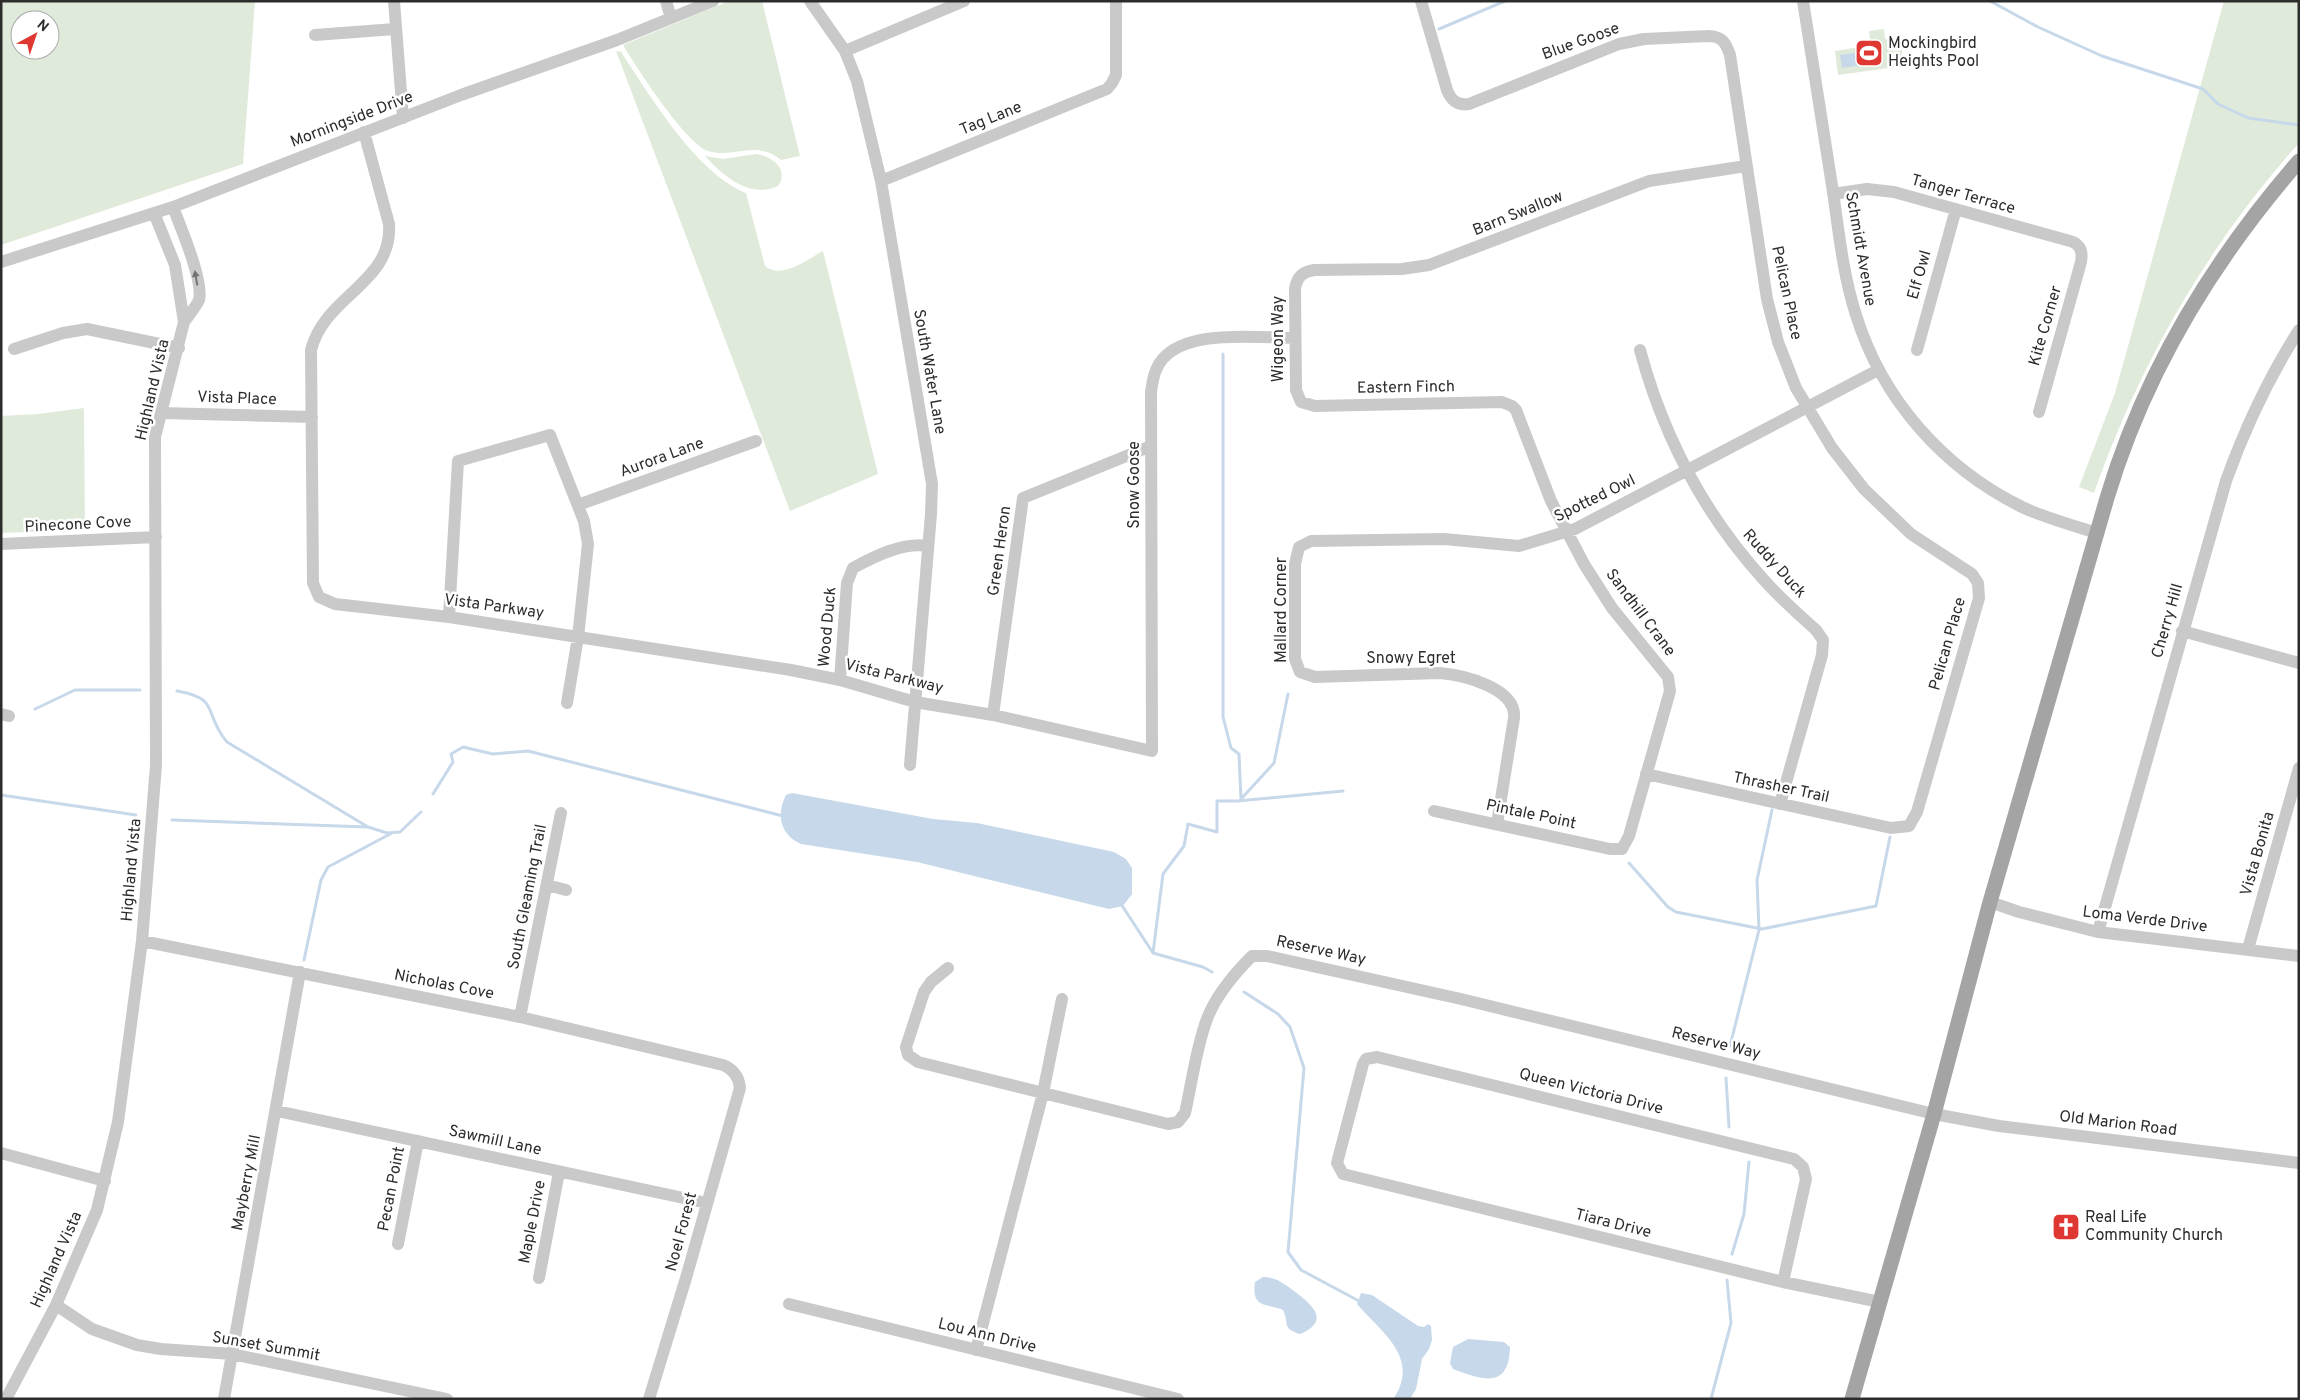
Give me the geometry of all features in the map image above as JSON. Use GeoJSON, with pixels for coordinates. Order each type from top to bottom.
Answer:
{"type":"FeatureCollection","features":[{"type":"Feature","properties":{"kind":"main road"},"geometry":{"type":"LineString","coordinates":[[1852,1399],[1934,1114],[1990,902],[2111,483],[2154,373],[2170,343],[2222,258],[2271,193],[2299,161]]}},
{"type":"Feature","properties":{"kind":"street"},"geometry":{"type":"LineString","coordinates":[[394,1],[403,118]]}},
{"type":"Feature","properties":{"kind":"street"},"geometry":{"type":"LineString","coordinates":[[666,1],[670,18]]}},
{"type":"Feature","properties":{"kind":"street","name":"Morningside Drive"},"geometry":{"type":"LineString","coordinates":[[1,262],[173,207],[364,132],[713,1]]}},
{"type":"Feature","properties":{"kind":"street","name":"South Water Lane"},"geometry":{"type":"LineString","coordinates":[[810,1],[845,51],[857,81],[881,182],[932,484],[910,765]]}},
{"type":"Feature","properties":{"kind":"street"},"geometry":{"type":"LineString","coordinates":[[845,51],[964,1]]}},
{"type":"Feature","properties":{"kind":"street","name":"Tag Lane"},"geometry":{"type":"LineString","coordinates":[[881,182],[1099,93],[1112,84],[1117,66],[1116,1]]}},
{"type":"Feature","properties":{"kind":"street","name":"Blue Goose"},"geometry":{"type":"LineString","coordinates":[[1421,1],[1447,90],[1456,102],[1468,104],[1619,44],[1644,39],[1708,36],[1723,40]]}},
{"type":"Feature","properties":{"kind":"street","name":"Schmidt Avenue"},"geometry":{"type":"LineString","coordinates":[[1803,1],[1851,298],[1861,330],[1878,370],[1911,419],[1936,447],[1966,473],[2024,508],[2097,533]]}},
{"type":"Feature","properties":{"kind":"street"},"geometry":{"type":"LineString","coordinates":[[315,35],[395,29]]}},
{"type":"Feature","properties":{"kind":"street","name":"Pelican Place"},"geometry":{"type":"LineString","coordinates":[[1723,40],[1730,55],[1771,316],[1785,360],[1806,407],[1832,448],[1874,500],[1920,540],[1972,574],[1980,588],[1979,598],[1918,812],[1909,826]]}},
{"type":"Feature","properties":{"kind":"street","name":"Vista Parkway"},"geometry":{"type":"LineString","coordinates":[[364,132],[386,210],[390,236],[383,259],[328,314],[314,337],[311,350],[313,583],[319,597],[335,604],[449,617],[791,670],[840,680],[915,702],[993,715],[1152,750]]}},
{"type":"Feature","properties":{"kind":"street","name":"Barn Swallow"},"geometry":{"type":"LineString","coordinates":[[1300,275],[1314,270],[1402,269],[1428,266],[1649,181],[1746,166]]}},
{"type":"Feature","properties":{"kind":"street","name":"Tanger Terrace"},"geometry":{"type":"LineString","coordinates":[[1833,194],[1867,189],[1882,190],[2070,241],[2080,248]]}},
{"type":"Feature","properties":{"kind":"street","name":"Highland Vista"},"geometry":{"type":"LineString","coordinates":[[173,207],[194,266],[198,284],[199,299],[184,322]]}},
{"type":"Feature","properties":{"kind":"street","name":"Elf Owl"},"geometry":{"type":"LineString","coordinates":[[1916,350],[1956,209]]}},
{"type":"Feature","properties":{"kind":"street","name":"Highland Vista"},"geometry":{"type":"LineString","coordinates":[[6,1399],[56,1306],[97,1210],[118,1122],[142,941],[156,765],[155,437],[179,348],[184,322],[175,265],[154,213]]}},
{"type":"Feature","properties":{"kind":"street","name":"Kite Corner"},"geometry":{"type":"LineString","coordinates":[[2039,412],[2081,262],[2080,248]]}},
{"type":"Feature","properties":{"kind":"street","name":"Wigeon Way"},"geometry":{"type":"LineString","coordinates":[[1300,275],[1295,289],[1295,338],[1296,390],[1301,402]]}},
{"type":"Feature","properties":{"kind":"street"},"geometry":{"type":"LineString","coordinates":[[14,349],[63,333],[87,329],[179,348]]}},
{"type":"Feature","properties":{"kind":"street","name":"Cherry Hill"},"geometry":{"type":"LineString","coordinates":[[2098,932],[2215,513],[2234,459],[2264,390],[2299,330]]}},
{"type":"Feature","properties":{"kind":"street","name":"Snow Goose"},"geometry":{"type":"LineString","coordinates":[[1152,750],[1151,392],[1156,368],[1169,354],[1191,342],[1211,338],[1295,338]]}},
{"type":"Feature","properties":{"kind":"street","name":"Ruddy Duck"},"geometry":{"type":"LineString","coordinates":[[1640,350],[1661,414],[1687,471],[1731,541],[1765,581],[1816,630],[1822,640],[1822,655],[1780,804]]}},
{"type":"Feature","properties":{"kind":"street","name":"Spotted Owl"},"geometry":{"type":"LineString","coordinates":[[1299,547],[1311,541],[1428,539],[1519,546],[1566,533],[1878,370]]}},
{"type":"Feature","properties":{"kind":"street","name":"Eastern Finch"},"geometry":{"type":"LineString","coordinates":[[1301,402],[1315,406],[1496,402],[1512,406]]}},
{"type":"Feature","properties":{"kind":"street","name":"Sandhill Crane"},"geometry":{"type":"LineString","coordinates":[[1512,406],[1518,416],[1539,475],[1566,533],[1612,608],[1669,680],[1670,691],[1630,836],[1622,848]]}},
{"type":"Feature","properties":{"kind":"street","name":"Vista Place"},"geometry":{"type":"LineString","coordinates":[[161,413],[312,417]]}},
{"type":"Feature","properties":{"kind":"street"},"geometry":{"type":"LineString","coordinates":[[449,617],[458,462],[550,435],[584,521],[588,544],[578,636],[567,703]]}},
{"type":"Feature","properties":{"kind":"street","name":"Aurora Lane"},"geometry":{"type":"LineString","coordinates":[[578,505],[756,441]]}},
{"type":"Feature","properties":{"kind":"street","name":"Green Heron"},"geometry":{"type":"LineString","coordinates":[[993,715],[1023,498],[1151,446]]}},
{"type":"Feature","properties":{"kind":"street","name":"Pinecone Cove"},"geometry":{"type":"LineString","coordinates":[[1,544],[156,537]]}},
{"type":"Feature","properties":{"kind":"street","name":"Wood Duck"},"geometry":{"type":"LineString","coordinates":[[840,680],[847,583],[853,568],[902,547],[914,544],[928,546]]}},
{"type":"Feature","properties":{"kind":"street","name":"Mallard Corner"},"geometry":{"type":"LineString","coordinates":[[1299,547],[1295,564],[1295,659],[1300,672]]}},
{"type":"Feature","properties":{"kind":"street"},"geometry":{"type":"LineString","coordinates":[[2182,631],[2299,663]]}},
{"type":"Feature","properties":{"kind":"street","name":"Snowy Egret"},"geometry":{"type":"LineString","coordinates":[[1300,672],[1315,677],[1452,674],[1473,678],[1504,696],[1510,702],[1515,712],[1497,824]]}},
{"type":"Feature","properties":{"kind":"street","name":"Vista Bonita"},"geometry":{"type":"LineString","coordinates":[[2248,949],[2299,768]]}},
{"type":"Feature","properties":{"kind":"street","name":"Thrasher Trail"},"geometry":{"type":"LineString","coordinates":[[1646,774],[1891,828],[1909,826]]}},
{"type":"Feature","properties":{"kind":"street","name":"Pintale Point"},"geometry":{"type":"LineString","coordinates":[[1434,810],[1610,849],[1622,848]]}},
{"type":"Feature","properties":{"kind":"street","name":"South Gleaming Trail"},"geometry":{"type":"LineString","coordinates":[[520,1017],[561,813]]}},
{"type":"Feature","properties":{"kind":"street"},"geometry":{"type":"LineString","coordinates":[[547,885],[566,890]]}},
{"type":"Feature","properties":{"kind":"street","name":"Loma Verde Drive"},"geometry":{"type":"LineString","coordinates":[[1990,902],[2019,912],[2098,932],[2299,956]]}},
{"type":"Feature","properties":{"kind":"street","name":"Nicholas Cove"},"geometry":{"type":"LineString","coordinates":[[142,941],[520,1017],[723,1065],[735,1074]]}},
{"type":"Feature","properties":{"kind":"street","name":"Reserve Way"},"geometry":{"type":"LineString","coordinates":[[948,968],[931,982],[924,992],[906,1047],[908,1055],[918,1062],[1168,1124],[1178,1122],[1185,1113],[1207,1017],[1224,989],[1252,956],[1267,956],[1460,999],[1934,1114]]}},
{"type":"Feature","properties":{"kind":"street","name":"Mayberry Mill"},"geometry":{"type":"LineString","coordinates":[[224,1399],[277,1110],[300,972]]}},
{"type":"Feature","properties":{"kind":"street"},"geometry":{"type":"LineString","coordinates":[[976,1350],[1042,1093],[1062,999]]}},
{"type":"Feature","properties":{"kind":"street","name":"Queen Victoria Drive"},"geometry":{"type":"LineString","coordinates":[[1340,1170],[1337,1163],[1360,1070],[1366,1059],[1372,1057],[1794,1159],[1803,1167],[1806,1179],[1783,1282]]}},
{"type":"Feature","properties":{"kind":"street","name":"Noel Forest"},"geometry":{"type":"LineString","coordinates":[[649,1399],[740,1088],[735,1074]]}},
{"type":"Feature","properties":{"kind":"street","name":"Sawmill Lane"},"geometry":{"type":"LineString","coordinates":[[277,1110],[707,1202]]}},
{"type":"Feature","properties":{"kind":"street","name":"Old Marion Road"},"geometry":{"type":"LineString","coordinates":[[1934,1114],[1998,1126],[2299,1163]]}},
{"type":"Feature","properties":{"kind":"street","name":"Pecan Point"},"geometry":{"type":"LineString","coordinates":[[398,1244],[418,1141]]}},
{"type":"Feature","properties":{"kind":"street"},"geometry":{"type":"LineString","coordinates":[[1,1153],[105,1181]]}},
{"type":"Feature","properties":{"kind":"street","name":"Tiara Drive"},"geometry":{"type":"LineString","coordinates":[[1340,1170],[1347,1175],[1783,1282],[1880,1302]]}},
{"type":"Feature","properties":{"kind":"street","name":"Maple Drive"},"geometry":{"type":"LineString","coordinates":[[539,1278],[560,1172]]}},
{"type":"Feature","properties":{"kind":"street","name":"Lou Ann Drive"},"geometry":{"type":"LineString","coordinates":[[789,1304],[1178,1399]]}},
{"type":"Feature","properties":{"kind":"street","name":"Sunset Summit"},"geometry":{"type":"LineString","coordinates":[[56,1306],[92,1329],[137,1345],[161,1349],[232,1354],[448,1399]]}},
{"type":"Feature","properties":{"kind":"green space"},"geometry":{"type":"Polygon","coordinates":[[[1,1],[255,1],[243,164],[1,245],[1,1]]]}},
{"type":"Feature","properties":{"kind":"green space"},"geometry":{"type":"Polygon","coordinates":[[[729,1],[762,1],[800,156],[781,160],[763,151],[718,153],[708,151],[687,135],[662,104],[623,45],[729,1]]]}},
{"type":"Feature","properties":{"kind":"green space"},"geometry":{"type":"Polygon","coordinates":[[[2224,1],[2299,1],[2299,143],[2235,223],[2179,308],[2132,398],[2094,493],[2079,487],[2115,393],[2224,1]]]}},
{"type":"Feature","properties":{"kind":"green space","name":"Mockingbird Heights Pool"},"geometry":{"type":"Polygon","coordinates":[[[1884,29],[1885,39],[1900,37],[1904,66],[1838,75],[1835,51],[1871,45],[1869,31],[1884,29]]]}},
{"type":"Feature","properties":{"kind":"green space"},"geometry":{"type":"Polygon","coordinates":[[[616,51],[621,52],[676,132],[692,151],[728,183],[746,193],[765,266],[772,270],[787,270],[823,251],[878,474],[790,511],[616,51]]]}},
{"type":"Feature","properties":{"kind":"green space"},"geometry":{"type":"Polygon","coordinates":[[[756,154],[767,157],[777,164],[782,174],[778,186],[757,190],[747,187],[729,178],[705,156],[723,159],[756,154]]]}},
{"type":"Feature","properties":{"kind":"green space"},"geometry":{"type":"Polygon","coordinates":[[[84,408],[85,530],[1,533],[1,416],[38,414],[84,408]]]}},
{"type":"Feature","properties":{"kind":"water"},"geometry":{"type":"Polygon","coordinates":[[[1868,51],[1870,64],[1842,68],[1840,55],[1868,51]]]}},
{"type":"Feature","properties":{"kind":"water"},"geometry":{"type":"Polygon","coordinates":[[[792,793],[933,819],[977,823],[1114,852],[1126,859],[1132,868],[1132,894],[1123,906],[1109,909],[917,862],[801,844],[788,835],[782,823],[781,809],[783,802],[786,795],[792,793]]]}},
{"type":"Feature","properties":{"kind":"water"},"geometry":{"type":"Polygon","coordinates":[[[1263,1277],[1282,1282],[1310,1304],[1316,1315],[1314,1325],[1300,1334],[1294,1332],[1288,1328],[1283,1310],[1258,1301],[1254,1291],[1255,1282],[1263,1277]]]}},
{"type":"Feature","properties":{"kind":"water"},"geometry":{"type":"Polygon","coordinates":[[[1361,1293],[1372,1295],[1418,1326],[1424,1327],[1428,1324],[1431,1326],[1432,1340],[1429,1349],[1422,1359],[1416,1389],[1410,1399],[1394,1398],[1401,1383],[1403,1370],[1400,1358],[1395,1346],[1357,1304],[1361,1293]]]}},
{"type":"Feature","properties":{"kind":"water"},"geometry":{"type":"Polygon","coordinates":[[[1468,1339],[1504,1342],[1510,1347],[1505,1370],[1499,1376],[1483,1378],[1453,1369],[1450,1363],[1453,1347],[1468,1339]]]}},
{"type":"Feature","properties":{"kind":"waterway"},"geometry":{"type":"LineString","coordinates":[[1439,29],[1505,1]]}},
{"type":"Feature","properties":{"kind":"waterway"},"geometry":{"type":"LineString","coordinates":[[1990,1],[2038,27],[2102,56],[2203,89],[2218,104],[2248,118],[2299,125]]}},
{"type":"Feature","properties":{"kind":"waterway"},"geometry":{"type":"LineString","coordinates":[[1223,354],[1223,717],[1231,748],[1239,754],[1241,800]]}},
{"type":"Feature","properties":{"kind":"waterway"},"geometry":{"type":"LineString","coordinates":[[35,709],[75,690],[140,690]]}},
{"type":"Feature","properties":{"kind":"waterway"},"geometry":{"type":"LineString","coordinates":[[177,691],[191,694],[206,703],[215,723],[227,742],[368,827],[387,833],[400,832],[421,812]]}},
{"type":"Feature","properties":{"kind":"waterway"},"geometry":{"type":"LineString","coordinates":[[1241,799],[1274,763],[1288,694]]}},
{"type":"Feature","properties":{"kind":"waterway"},"geometry":{"type":"LineString","coordinates":[[433,794],[453,762],[451,754],[463,747],[493,754],[528,751],[783,816]]}},
{"type":"Feature","properties":{"kind":"waterway"},"geometry":{"type":"LineString","coordinates":[[1212,972],[1203,967],[1153,953],[1163,874],[1184,846],[1188,824],[1217,832],[1217,801],[1237,801],[1343,791]]}},
{"type":"Feature","properties":{"kind":"waterway"},"geometry":{"type":"LineString","coordinates":[[1,795],[136,815]]}},
{"type":"Feature","properties":{"kind":"waterway"},"geometry":{"type":"LineString","coordinates":[[1730,1046],[1759,930],[1757,880],[1772,810]]}},
{"type":"Feature","properties":{"kind":"waterway"},"geometry":{"type":"LineString","coordinates":[[172,820],[367,827]]}},
{"type":"Feature","properties":{"kind":"waterway"},"geometry":{"type":"LineString","coordinates":[[304,960],[321,880],[328,867],[392,833]]}},
{"type":"Feature","properties":{"kind":"waterway"},"geometry":{"type":"LineString","coordinates":[[1629,863],[1668,907],[1676,912],[1762,929],[1876,906],[1890,837]]}},
{"type":"Feature","properties":{"kind":"waterway"},"geometry":{"type":"LineString","coordinates":[[1121,904],[1153,953]]}},
{"type":"Feature","properties":{"kind":"waterway"},"geometry":{"type":"LineString","coordinates":[[1244,992],[1278,1014],[1290,1027],[1304,1068],[1288,1252],[1301,1270],[1359,1301]]}},
{"type":"Feature","properties":{"kind":"waterway"},"geometry":{"type":"LineString","coordinates":[[1726,1078],[1729,1127]]}},
{"type":"Feature","properties":{"kind":"waterway"},"geometry":{"type":"LineString","coordinates":[[1732,1254],[1744,1214],[1749,1162]]}},
{"type":"Feature","properties":{"kind":"waterway"},"geometry":{"type":"LineString","coordinates":[[1711,1399],[1731,1323],[1727,1280]]}},
{"type":"Feature","properties":{"kind":"place","name":"Mockingbird Heights Pool"},"geometry":{"type":"Point","coordinates":[1869,53]}},
{"type":"Feature","properties":{"kind":"place","name":"Real Life Community Church"},"geometry":{"type":"Point","coordinates":[2066,1227]}}]}
